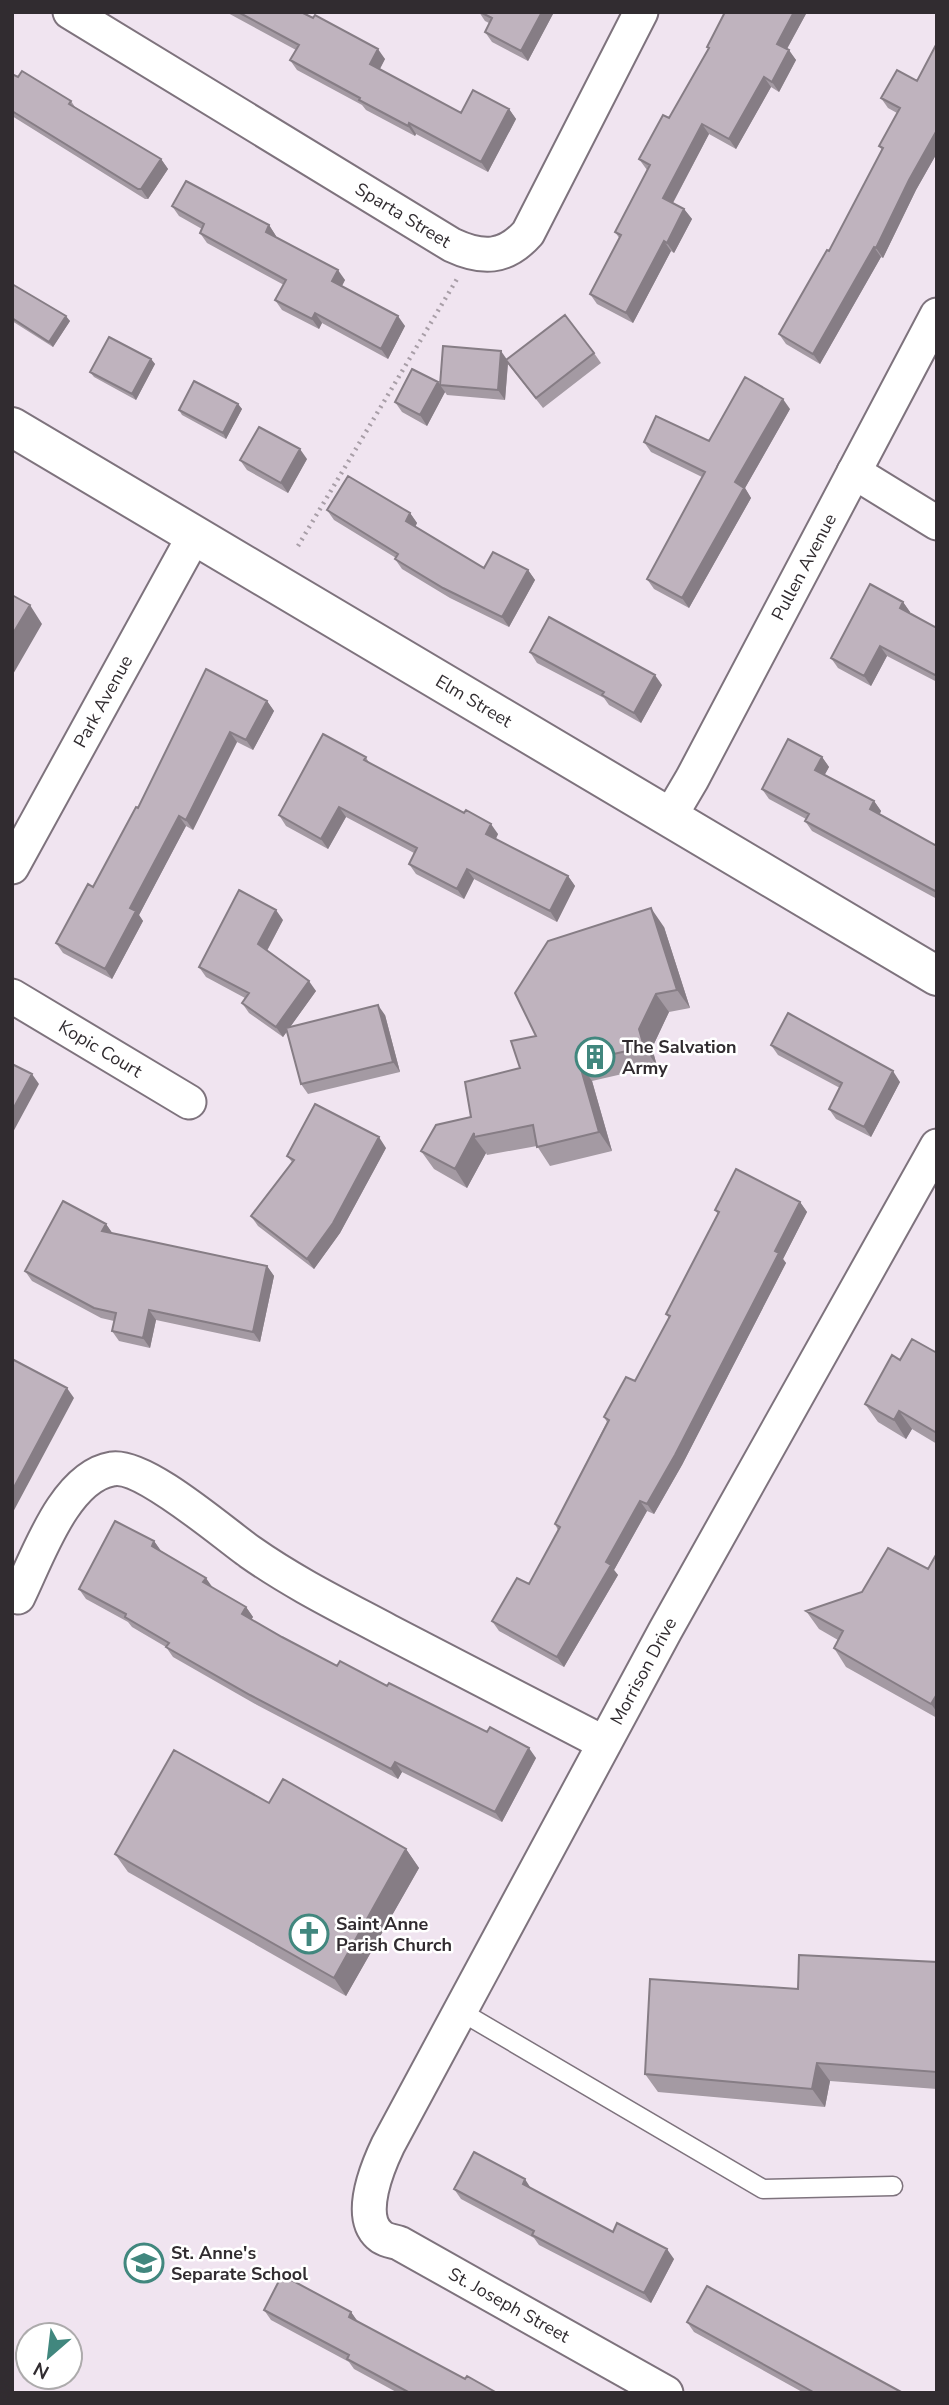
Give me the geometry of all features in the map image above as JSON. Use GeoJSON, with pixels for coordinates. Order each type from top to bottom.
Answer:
{"type":"FeatureCollection","features":[{"type":"Feature","properties":{"kind":"main road","name":"Elm Street"},"geometry":{"type":"LineString","coordinates":[[12,427],[937,976]]}},
{"type":"Feature","properties":{"kind":"street","name":"Sparta Street"},"geometry":{"type":"LineString","coordinates":[[71,12],[453,245],[470,253],[490,255],[510,249],[528,233],[641,12]]}},
{"type":"Feature","properties":{"kind":"street","name":"Pullen Avenue"},"geometry":{"type":"LineString","coordinates":[[669,818],[937,315]]}},
{"type":"Feature","properties":{"kind":"street"},"geometry":{"type":"LineString","coordinates":[[854,472],[937,523]]}},
{"type":"Feature","properties":{"kind":"street","name":"Park Avenue"},"geometry":{"type":"LineString","coordinates":[[12,867],[194,536]]}},
{"type":"Feature","properties":{"kind":"street","name":"Kopic Court"},"geometry":{"type":"LineString","coordinates":[[12,996],[189,1102]]}},
{"type":"Feature","properties":{"kind":"street","name":"Morrison Drive"},"geometry":{"type":"LineString","coordinates":[[370,2205],[372,2184],[378,2165],[460,2011],[671,1619],[937,1146]]}},
{"type":"Feature","properties":{"kind":"street"},"geometry":{"type":"LineString","coordinates":[[18,1597],[51,1529],[71,1496],[93,1477],[113,1468],[138,1473],[192,1508],[281,1574],[604,1743]]}},
{"type":"Feature","properties":{"kind":"street","name":"St. Joseph Street"},"geometry":{"type":"LineString","coordinates":[[370,2205],[373,2225],[380,2236],[399,2243],[666,2393]]}},
{"type":"Feature","properties":{"kind":"lane"},"geometry":{"type":"LineString","coordinates":[[460,2011],[763,2189],[893,2186]]}},
{"type":"Feature","properties":{"kind":"path"},"geometry":{"type":"LineString","coordinates":[[298,546],[457,279]]}},
{"type":"Feature","properties":{"kind":"building"},"geometry":{"type":"Polygon","coordinates":[[[238,12],[301,12],[313,18],[315,15],[378,49],[370,64],[461,113],[473,90],[509,109],[481,162],[409,123],[408,126],[359,100],[360,98],[290,60],[299,45],[238,12]]]}},
{"type":"Feature","properties":{"kind":"building"},"geometry":{"type":"Polygon","coordinates":[[[480,12],[542,12],[521,51],[485,32],[492,18],[480,12]]]}},
{"type":"Feature","properties":{"kind":"building"},"geometry":{"type":"Polygon","coordinates":[[[725,12],[794,12],[777,44],[789,50],[772,82],[764,77],[729,139],[702,124],[663,198],[684,209],[626,313],[590,294],[621,235],[615,232],[650,165],[639,159],[663,115],[669,118],[709,48],[707,47],[725,12]]]}},
{"type":"Feature","properties":{"kind":"building"},"geometry":{"type":"Polygon","coordinates":[[[937,43],[937,130],[876,248],[874,247],[813,354],[779,334],[827,250],[829,251],[883,148],[879,146],[900,108],[881,98],[897,70],[917,81],[937,43]]]}},
{"type":"Feature","properties":{"kind":"building"},"geometry":{"type":"Polygon","coordinates":[[[22,71],[71,101],[69,104],[161,159],[141,189],[12,111],[12,74],[18,77],[22,71]]]}},
{"type":"Feature","properties":{"kind":"building"},"geometry":{"type":"Polygon","coordinates":[[[186,181],[269,225],[266,232],[338,270],[332,281],[398,316],[381,349],[315,313],[312,319],[275,300],[286,280],[200,233],[204,224],[172,206],[186,181]]]}},
{"type":"Feature","properties":{"kind":"building"},"geometry":{"type":"Polygon","coordinates":[[[12,284],[66,316],[49,342],[12,318],[12,284]]]}},
{"type":"Feature","properties":{"kind":"building"},"geometry":{"type":"Polygon","coordinates":[[[565,315],[594,353],[536,398],[506,360],[565,315]]]}},
{"type":"Feature","properties":{"kind":"building"},"geometry":{"type":"Polygon","coordinates":[[[109,337],[151,359],[132,394],[90,372],[109,337]]]}},
{"type":"Feature","properties":{"kind":"building"},"geometry":{"type":"Polygon","coordinates":[[[443,346],[501,351],[498,390],[440,385],[443,346]]]}},
{"type":"Feature","properties":{"kind":"building"},"geometry":{"type":"Polygon","coordinates":[[[412,369],[438,382],[420,415],[395,402],[412,369]]]}},
{"type":"Feature","properties":{"kind":"building"},"geometry":{"type":"Polygon","coordinates":[[[745,377],[783,399],[735,482],[744,488],[682,598],[647,579],[705,472],[644,442],[656,416],[709,441],[745,377]]]}},
{"type":"Feature","properties":{"kind":"building"},"geometry":{"type":"Polygon","coordinates":[[[194,381],[238,404],[223,433],[179,410],[194,381]]]}},
{"type":"Feature","properties":{"kind":"building"},"geometry":{"type":"Polygon","coordinates":[[[259,427],[300,449],[281,483],[240,460],[259,427]]]}},
{"type":"Feature","properties":{"kind":"building"},"geometry":{"type":"Polygon","coordinates":[[[348,476],[410,513],[406,521],[484,568],[493,552],[528,570],[502,617],[443,588],[395,559],[398,554],[327,510],[348,476]]]}},
{"type":"Feature","properties":{"kind":"building"},"geometry":{"type":"Polygon","coordinates":[[[870,584],[903,602],[900,608],[937,628],[937,676],[880,646],[864,676],[831,658],[870,584]]]}},
{"type":"Feature","properties":{"kind":"building"},"geometry":{"type":"Polygon","coordinates":[[[12,595],[30,605],[12,635],[12,595]]]}},
{"type":"Feature","properties":{"kind":"building"},"geometry":{"type":"Polygon","coordinates":[[[549,617],[655,675],[634,713],[602,695],[604,692],[530,652],[549,617]]]}},
{"type":"Feature","properties":{"kind":"building"},"geometry":{"type":"Polygon","coordinates":[[[206,669],[267,701],[246,740],[230,732],[186,820],[179,816],[130,908],[136,911],[105,969],[56,943],[88,884],[93,887],[136,807],[138,808],[206,669]]]}},
{"type":"Feature","properties":{"kind":"building"},"geometry":{"type":"Polygon","coordinates":[[[323,734],[366,757],[364,760],[464,813],[466,810],[491,824],[486,834],[568,876],[550,911],[467,869],[457,889],[409,864],[417,848],[339,807],[321,839],[279,815],[323,734]]]}},
{"type":"Feature","properties":{"kind":"building"},"geometry":{"type":"Polygon","coordinates":[[[788,739],[822,757],[815,770],[874,801],[870,809],[937,846],[937,892],[805,821],[809,814],[762,789],[788,739]]]}},
{"type":"Feature","properties":{"kind":"building"},"geometry":{"type":"Polygon","coordinates":[[[239,890],[276,910],[258,944],[309,981],[276,1027],[242,1003],[249,993],[199,967],[239,890]]]}},
{"type":"Feature","properties":{"kind":"building","name":"The Salvation Army"},"geometry":{"type":"Polygon","coordinates":[[[651,908],[677,990],[656,994],[639,1029],[644,1047],[579,1062],[599,1132],[537,1147],[533,1125],[474,1137],[474,1133],[455,1169],[421,1151],[436,1125],[471,1117],[465,1082],[520,1068],[511,1041],[536,1036],[515,993],[548,941],[651,908]]]}},
{"type":"Feature","properties":{"kind":"building"},"geometry":{"type":"Polygon","coordinates":[[[378,1005],[393,1062],[301,1084],[286,1028],[378,1005]]]}},
{"type":"Feature","properties":{"kind":"building"},"geometry":{"type":"Polygon","coordinates":[[[788,1013],[893,1071],[864,1127],[829,1109],[842,1083],[771,1045],[788,1013]]]}},
{"type":"Feature","properties":{"kind":"building"},"geometry":{"type":"Polygon","coordinates":[[[12,1064],[32,1074],[12,1111],[12,1064]]]}},
{"type":"Feature","properties":{"kind":"building"},"geometry":{"type":"Polygon","coordinates":[[[315,1104],[379,1137],[333,1223],[307,1259],[251,1216],[294,1160],[287,1156],[315,1104]]]}},
{"type":"Feature","properties":{"kind":"building"},"geometry":{"type":"Polygon","coordinates":[[[736,1169],[800,1202],[775,1251],[779,1253],[675,1455],[647,1504],[640,1501],[606,1562],[611,1565],[557,1657],[492,1621],[517,1578],[529,1584],[560,1527],[555,1524],[609,1420],[604,1417],[626,1377],[635,1381],[670,1316],[666,1314],[719,1212],[715,1210],[736,1169]]]}},
{"type":"Feature","properties":{"kind":"building"},"geometry":{"type":"Polygon","coordinates":[[[63,1201],[106,1224],[102,1231],[267,1266],[253,1332],[149,1310],[143,1338],[112,1331],[116,1313],[94,1308],[25,1271],[63,1201]]]}},
{"type":"Feature","properties":{"kind":"building"},"geometry":{"type":"Polygon","coordinates":[[[912,1339],[937,1353],[937,1433],[899,1411],[894,1420],[865,1404],[892,1355],[900,1360],[912,1339]]]}},
{"type":"Feature","properties":{"kind":"building"},"geometry":{"type":"Polygon","coordinates":[[[12,1359],[67,1388],[12,1491],[12,1359]]]}},
{"type":"Feature","properties":{"kind":"building"},"geometry":{"type":"Polygon","coordinates":[[[115,1521],[154,1541],[152,1546],[206,1578],[203,1582],[246,1607],[242,1614],[282,1637],[337,1666],[340,1661],[387,1686],[389,1683],[487,1732],[490,1727],[529,1748],[495,1812],[395,1762],[391,1769],[250,1695],[166,1647],[169,1643],[125,1617],[126,1614],[79,1589],[115,1521]]]}},
{"type":"Feature","properties":{"kind":"building"},"geometry":{"type":"Polygon","coordinates":[[[888,1548],[928,1569],[937,1553],[937,1694],[931,1704],[834,1648],[843,1631],[806,1611],[862,1592],[888,1548]]]}},
{"type":"Feature","properties":{"kind":"building","name":"Saint Anne Parish Church"},"geometry":{"type":"Polygon","coordinates":[[[174,1750],[269,1803],[283,1779],[406,1849],[334,1978],[115,1854],[174,1750]]]}},
{"type":"Feature","properties":{"kind":"building"},"geometry":{"type":"Polygon","coordinates":[[[799,1955],[937,1962],[937,2072],[817,2063],[812,2089],[645,2074],[650,1979],[798,1989],[799,1955]]]}},
{"type":"Feature","properties":{"kind":"building"},"geometry":{"type":"Polygon","coordinates":[[[474,2152],[525,2179],[523,2184],[613,2232],[617,2223],[667,2249],[644,2293],[532,2235],[534,2231],[454,2189],[474,2152]]]}},
{"type":"Feature","properties":{"kind":"building"},"geometry":{"type":"Polygon","coordinates":[[[282,2275],[351,2312],[349,2317],[465,2379],[467,2376],[497,2393],[410,2393],[347,2359],[349,2355],[264,2310],[282,2275]]]}},
{"type":"Feature","properties":{"kind":"building"},"geometry":{"type":"Polygon","coordinates":[[[707,2286],[903,2393],[815,2393],[687,2322],[707,2286]]]}},
{"type":"Feature","properties":{"kind":"place","name":"The Salvation Army"},"geometry":{"type":"Point","coordinates":[595,1057]}},
{"type":"Feature","properties":{"kind":"place","name":"Saint Anne Parish Church"},"geometry":{"type":"Point","coordinates":[309,1934]}},
{"type":"Feature","properties":{"kind":"place","name":"St. Anne's Separate School"},"geometry":{"type":"Point","coordinates":[144,2263]}}]}
